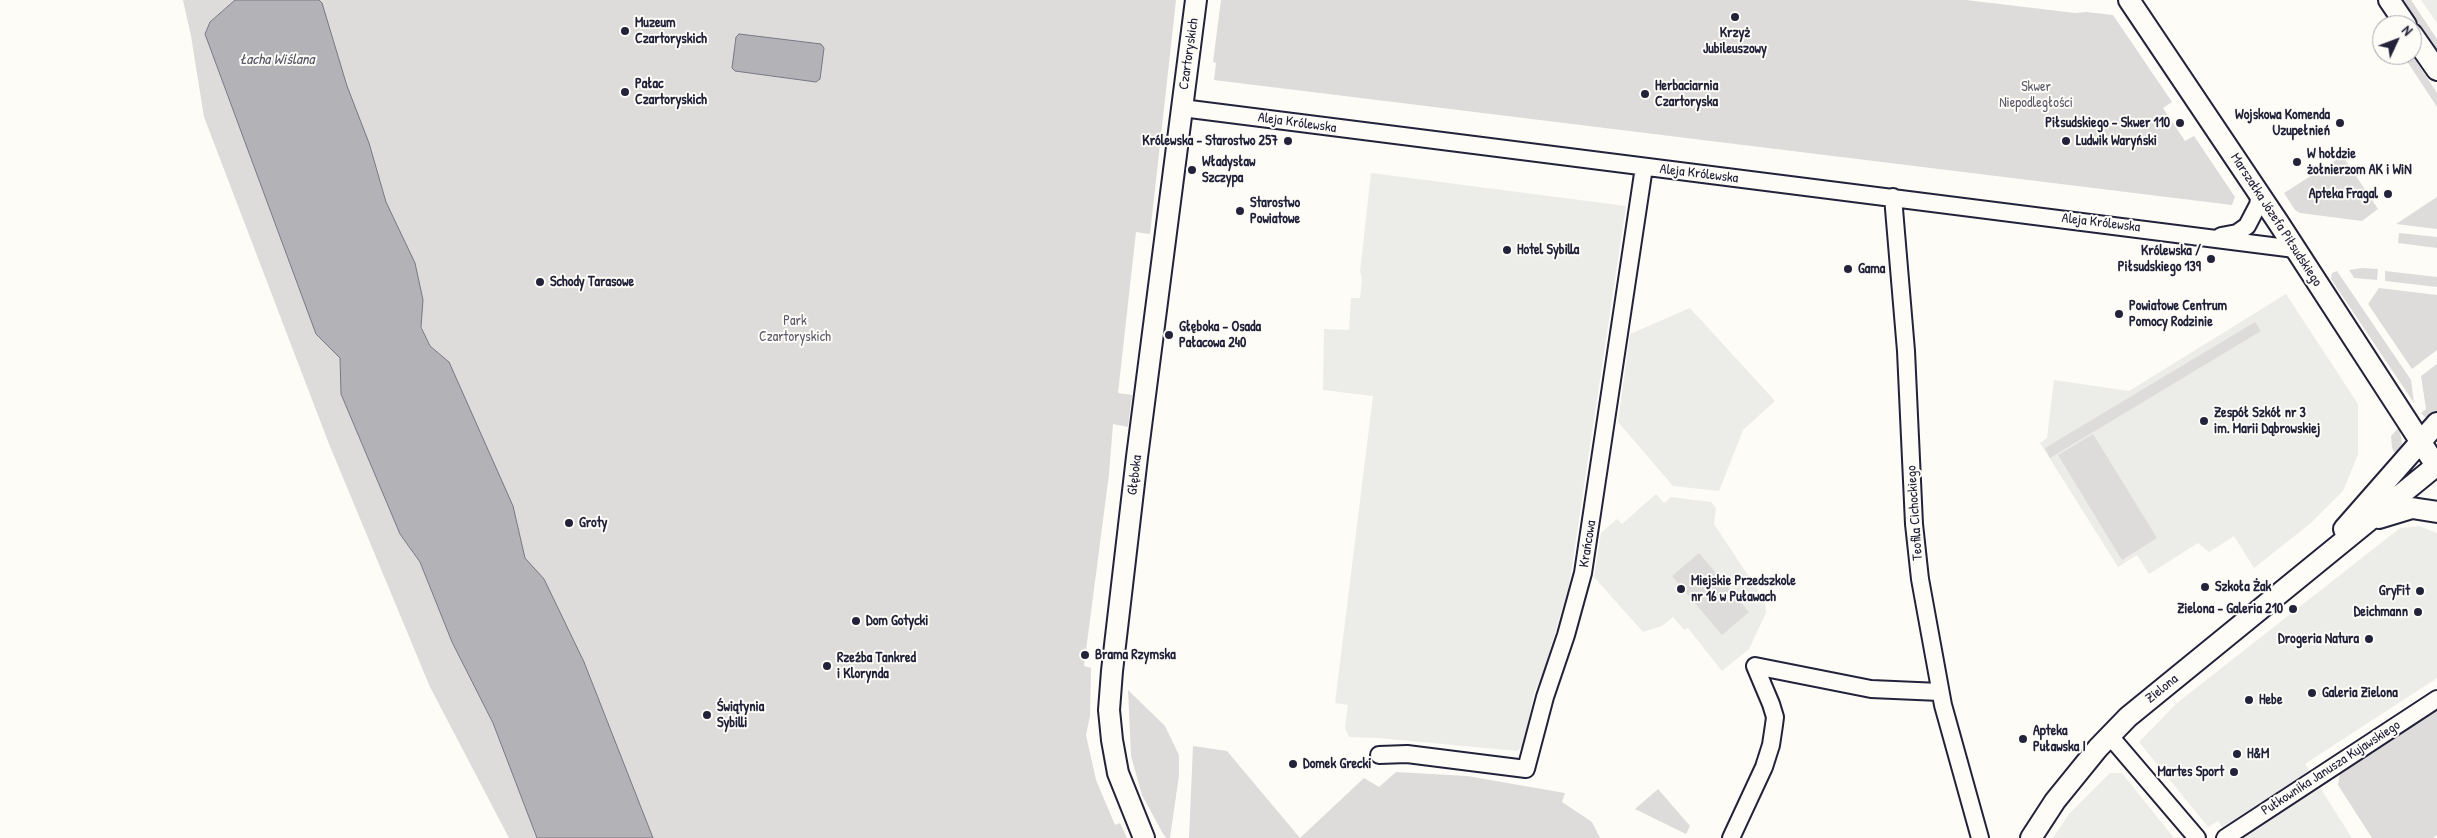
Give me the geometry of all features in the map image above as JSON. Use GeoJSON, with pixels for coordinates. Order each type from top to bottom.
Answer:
{"type":"FeatureCollection","features":[{"type":"Feature","properties":{"kind":"main road","name":"Czartoryskich"},"geometry":{"type":"LineString","coordinates":[[1182,108],[1196,0]]}},
{"type":"Feature","properties":{"kind":"main road","name":"Marszałka Józefa Piłsudskiego"},"geometry":{"type":"LineString","coordinates":[[2129,0],[2260,194],[2404,416],[2434,448]]}},
{"type":"Feature","properties":{"kind":"main road"},"geometry":{"type":"LineString","coordinates":[[2389,0],[2399,15]]}},
{"type":"Feature","properties":{"kind":"main road"},"geometry":{"type":"LineString","coordinates":[[2422,48],[2437,70]]}},
{"type":"Feature","properties":{"kind":"main road","name":"Głęboka"},"geometry":{"type":"LineString","coordinates":[[1144,838],[1118,773],[1109,710],[1137,457],[1182,108]]}},
{"type":"Feature","properties":{"kind":"main road","name":"Zielona"},"geometry":{"type":"LineString","coordinates":[[2031,838],[2056,801],[2109,735],[2128,717],[2316,561],[2368,523],[2434,448]]}},
{"type":"Feature","properties":{"kind":"main road","name":"Zielona"},"geometry":{"type":"LineString","coordinates":[[2316,561],[2434,448]]}},
{"type":"Feature","properties":{"kind":"main road"},"geometry":{"type":"LineString","coordinates":[[2368,523],[2412,508],[2437,512]]}},
{"type":"Feature","properties":{"kind":"street","name":"Aleja Królewska"},"geometry":{"type":"LineString","coordinates":[[1182,108],[2217,237],[2295,249]]}},
{"type":"Feature","properties":{"kind":"street","name":"Krańcowa"},"geometry":{"type":"LineString","coordinates":[[1379,754],[1408,754],[1526,769],[1545,697],[1566,635],[1583,573],[1644,167]]}},
{"type":"Feature","properties":{"kind":"street","name":"Aleja Królewska"},"geometry":{"type":"LineString","coordinates":[[2217,237],[2237,233],[2247,226],[2258,205],[2260,194]]}},
{"type":"Feature","properties":{"kind":"street","name":"Teofila Cichockiego"},"geometry":{"type":"LineString","coordinates":[[1892,197],[1906,351],[1916,543],[1920,579],[1940,692],[1980,838]]}},
{"type":"Feature","properties":{"kind":"street"},"geometry":{"type":"LineString","coordinates":[[1732,838],[1764,767],[1771,745],[1774,725],[1775,717],[1771,704],[1755,666],[1871,689],[1940,692]]}},
{"type":"Feature","properties":{"kind":"street","name":"Pułkownika Janusza Kujawskiego"},"geometry":{"type":"LineString","coordinates":[[2225,838],[2437,699]]}},
{"type":"Feature","properties":{"kind":"street"},"geometry":{"type":"LineString","coordinates":[[2109,735],[2197,838]]}},
{"type":"Feature","properties":{"kind":"street","name":"Teofila Cichockiego"},"geometry":{"type":"LineString","coordinates":[[1976,822],[1989,838]]}},
{"type":"Feature","properties":{"kind":"shaded area"},"geometry":{"type":"Polygon","coordinates":[[[2421,0],[2437,0],[2437,23],[2421,0]]]}},
{"type":"Feature","properties":{"kind":"shaded area"},"geometry":{"type":"Polygon","coordinates":[[[1371,173],[1626,206],[1569,586],[1544,670],[1534,693],[1523,746],[1517,751],[1349,737],[1345,727],[1348,705],[1335,703],[1373,396],[1323,390],[1324,329],[1349,330],[1351,298],[1360,298],[1362,278],[1360,272],[1371,173]]]}},
{"type":"Feature","properties":{"kind":"shaded area","name":"Zespół Szkół nr 3 im. Marii Dąbrowskiej"},"geometry":{"type":"Polygon","coordinates":[[[2286,294],[2358,404],[2358,454],[2343,491],[2311,523],[2254,568],[2234,536],[2209,552],[2198,543],[2149,574],[2137,555],[2118,567],[2040,443],[2047,438],[2054,380],[2129,391],[2286,294]]]}},
{"type":"Feature","properties":{"kind":"shaded area"},"geometry":{"type":"Polygon","coordinates":[[[1690,308],[1775,401],[1743,430],[1719,491],[1673,486],[1618,422],[1630,334],[1690,308]]]}},
{"type":"Feature","properties":{"kind":"shaded area","name":"Miejskie Przedszkole nr 16 w Puławach"},"geometry":{"type":"Polygon","coordinates":[[[1656,494],[1664,503],[1671,497],[1711,502],[1716,508],[1714,524],[1765,601],[1766,613],[1749,649],[1722,671],[1688,628],[1684,630],[1673,617],[1662,626],[1643,632],[1594,577],[1601,533],[1617,519],[1622,524],[1656,494]]]}},
{"type":"Feature","properties":{"kind":"shaded area","name":"Galeria Zielona"},"geometry":{"type":"Polygon","coordinates":[[[2419,526],[2437,533],[2437,678],[2305,764],[2352,838],[2230,838],[2218,821],[2208,827],[2139,742],[2177,703],[2400,528],[2419,526]]]}},
{"type":"Feature","properties":{"kind":"shaded area"},"geometry":{"type":"Polygon","coordinates":[[[2110,773],[2122,773],[2174,838],[2053,838],[2069,814],[2110,773]]]}},
{"type":"Feature","properties":{"kind":"green space"},"geometry":{"type":"Polygon","coordinates":[[[183,0],[235,0],[210,22],[205,34],[316,334],[340,358],[341,394],[400,534],[420,562],[452,642],[493,723],[537,838],[509,838],[430,687],[329,444],[204,117],[191,36],[183,0]]]}},
{"type":"Feature","properties":{"kind":"green space","name":"Park Czartoryskich"},"geometry":{"type":"Polygon","coordinates":[[[283,0],[1176,0],[1150,234],[1136,232],[1118,393],[1132,395],[1128,427],[1113,424],[1109,474],[1084,666],[1091,668],[1090,716],[1086,735],[1096,780],[1115,825],[1120,823],[1127,838],[623,838],[514,584],[449,362],[430,346],[283,0]]]}},
{"type":"Feature","properties":{"kind":"green space","name":"Skwer Niepodległości"},"geometry":{"type":"Polygon","coordinates":[[[1221,0],[1966,0],[2075,13],[2086,12],[2113,15],[2172,102],[2163,108],[2185,141],[2194,136],[2235,197],[2232,205],[1214,80],[1216,63],[1213,62],[1221,0]]]}},
{"type":"Feature","properties":{"kind":"green space"},"geometry":{"type":"Polygon","coordinates":[[[2402,0],[2411,0],[2421,15],[2412,15],[2402,0]]]}},
{"type":"Feature","properties":{"kind":"green space"},"geometry":{"type":"Polygon","coordinates":[[[2422,16],[2437,39],[2437,51],[2422,29],[2422,16]]]}},
{"type":"Feature","properties":{"kind":"green space"},"geometry":{"type":"Polygon","coordinates":[[[2410,65],[2419,65],[2437,93],[2437,107],[2410,65]]]}},
{"type":"Feature","properties":{"kind":"green space"},"geometry":{"type":"Polygon","coordinates":[[[2339,158],[2344,158],[2378,209],[2362,221],[2300,213],[2295,210],[2284,193],[2339,158]]]}},
{"type":"Feature","properties":{"kind":"green space"},"geometry":{"type":"Polygon","coordinates":[[[2437,197],[2437,229],[2396,224],[2437,197]]]}},
{"type":"Feature","properties":{"kind":"green space"},"geometry":{"type":"Polygon","coordinates":[[[2399,233],[2437,237],[2437,248],[2398,243],[2399,233]]]}},
{"type":"Feature","properties":{"kind":"green space"},"geometry":{"type":"Polygon","coordinates":[[[2362,268],[2378,269],[2377,280],[2354,278],[2349,270],[2362,268]]]}},
{"type":"Feature","properties":{"kind":"green space"},"geometry":{"type":"Polygon","coordinates":[[[2337,271],[2411,380],[2414,403],[2331,279],[2332,273],[2337,271]]]}},
{"type":"Feature","properties":{"kind":"green space"},"geometry":{"type":"Polygon","coordinates":[[[2385,271],[2437,277],[2437,287],[2385,281],[2385,271]]]}},
{"type":"Feature","properties":{"kind":"green space"},"geometry":{"type":"Polygon","coordinates":[[[2379,288],[2437,295],[2437,350],[2412,369],[2368,304],[2379,288]]]}},
{"type":"Feature","properties":{"kind":"green space"},"geometry":{"type":"Polygon","coordinates":[[[2255,322],[2261,331],[2050,458],[2045,448],[2255,322]]]}},
{"type":"Feature","properties":{"kind":"green space"},"geometry":{"type":"Polygon","coordinates":[[[2437,364],[2437,411],[2430,419],[2421,413],[2426,409],[2421,376],[2437,364]]]}},
{"type":"Feature","properties":{"kind":"green space"},"geometry":{"type":"Polygon","coordinates":[[[2399,427],[2402,443],[2397,457],[2392,448],[2391,436],[2399,427]]]}},
{"type":"Feature","properties":{"kind":"green space"},"geometry":{"type":"Polygon","coordinates":[[[2093,434],[2157,538],[2122,560],[2058,455],[2093,434]]]}},
{"type":"Feature","properties":{"kind":"green space"},"geometry":{"type":"Polygon","coordinates":[[[1699,553],[1749,612],[1722,635],[1672,576],[1699,553]]]}},
{"type":"Feature","properties":{"kind":"green space"},"geometry":{"type":"Polygon","coordinates":[[[1128,690],[1165,726],[1179,755],[1179,775],[1170,838],[1166,838],[1162,832],[1142,795],[1131,756],[1128,690]]]}},
{"type":"Feature","properties":{"kind":"green space"},"geometry":{"type":"Polygon","coordinates":[[[2437,707],[2437,835],[2433,838],[2372,838],[2338,785],[2340,771],[2437,707]]]}},
{"type":"Feature","properties":{"kind":"green space"},"geometry":{"type":"Polygon","coordinates":[[[1193,746],[1227,751],[1300,838],[1189,838],[1193,746]]]}},
{"type":"Feature","properties":{"kind":"green space"},"geometry":{"type":"Polygon","coordinates":[[[1396,772],[1467,776],[1565,793],[1562,802],[1592,822],[1600,838],[1300,838],[1364,778],[1379,787],[1396,772]]]}},
{"type":"Feature","properties":{"kind":"green space"},"geometry":{"type":"Polygon","coordinates":[[[1658,789],[1690,826],[1686,834],[1635,809],[1658,789]]]}},
{"type":"Feature","properties":{"kind":"water","name":"Łacha Wiślana"},"geometry":{"type":"Polygon","coordinates":[[[235,0],[319,0],[322,3],[347,86],[369,143],[386,202],[415,263],[423,300],[421,327],[430,346],[449,362],[513,506],[525,558],[544,579],[584,662],[653,838],[537,838],[493,723],[452,642],[420,562],[400,534],[341,394],[340,358],[316,334],[205,34],[210,22],[235,0]]]}},
{"type":"Feature","properties":{"kind":"water"},"geometry":{"type":"Polygon","coordinates":[[[739,34],[821,44],[824,48],[820,79],[816,82],[735,71],[732,68],[736,37],[739,34]]]}},
{"type":"Feature","properties":{"kind":"place","name":"Krzyż Jubileuszowy"},"geometry":{"type":"Point","coordinates":[1735,17]}},
{"type":"Feature","properties":{"kind":"place","name":"Muzeum Czartoryskich"},"geometry":{"type":"Point","coordinates":[625,31]}},
{"type":"Feature","properties":{"kind":"place","name":"Pałac Czartoryskich"},"geometry":{"type":"Point","coordinates":[625,92]}},
{"type":"Feature","properties":{"kind":"place","name":"Herbaciarnia Czartoryska"},"geometry":{"type":"Point","coordinates":[1645,94]}},
{"type":"Feature","properties":{"kind":"place","name":"Piłsudskiego - Skwer 110"},"geometry":{"type":"Point","coordinates":[2180,123]}},
{"type":"Feature","properties":{"kind":"place","name":"Wojskowa Komenda Uzupełnień"},"geometry":{"type":"Point","coordinates":[2340,123]}},
{"type":"Feature","properties":{"kind":"place","name":"Królewska - Starostwo 257"},"geometry":{"type":"Point","coordinates":[1288,141]}},
{"type":"Feature","properties":{"kind":"place","name":"Ludwik Waryński"},"geometry":{"type":"Point","coordinates":[2066,141]}},
{"type":"Feature","properties":{"kind":"place","name":"W hołdzie żołnierzom AK i WiN"},"geometry":{"type":"Point","coordinates":[2297,162]}},
{"type":"Feature","properties":{"kind":"place","name":"Władysław Szczypa"},"geometry":{"type":"Point","coordinates":[1192,170]}},
{"type":"Feature","properties":{"kind":"place","name":"Apteka Fragal"},"geometry":{"type":"Point","coordinates":[2388,194]}},
{"type":"Feature","properties":{"kind":"place","name":"Starostwo Powiatowe"},"geometry":{"type":"Point","coordinates":[1240,211]}},
{"type":"Feature","properties":{"kind":"place","name":"Hotel Sybilla"},"geometry":{"type":"Point","coordinates":[1507,250]}},
{"type":"Feature","properties":{"kind":"place","name":"Królewska / Piłsudskiego 139"},"geometry":{"type":"Point","coordinates":[2211,259]}},
{"type":"Feature","properties":{"kind":"place","name":"Gama"},"geometry":{"type":"Point","coordinates":[1848,269]}},
{"type":"Feature","properties":{"kind":"place","name":"Schody Tarasowe"},"geometry":{"type":"Point","coordinates":[540,282]}},
{"type":"Feature","properties":{"kind":"place","name":"Powiatowe Centrum Pomocy Rodzinie"},"geometry":{"type":"Point","coordinates":[2119,314]}},
{"type":"Feature","properties":{"kind":"place","name":"Głęboka - Osada Pałacowa 240"},"geometry":{"type":"Point","coordinates":[1169,335]}},
{"type":"Feature","properties":{"kind":"place","name":"Zespół Szkół nr 3 im. Marii Dąbrowskiej"},"geometry":{"type":"Point","coordinates":[2204,421]}},
{"type":"Feature","properties":{"kind":"place","name":"Groty"},"geometry":{"type":"Point","coordinates":[569,523]}},
{"type":"Feature","properties":{"kind":"place","name":"Szkoła Żak"},"geometry":{"type":"Point","coordinates":[2205,587]}},
{"type":"Feature","properties":{"kind":"place","name":"Miejskie Przedszkole nr 16 w Puławach"},"geometry":{"type":"Point","coordinates":[1681,589]}},
{"type":"Feature","properties":{"kind":"place","name":"GryFit"},"geometry":{"type":"Point","coordinates":[2420,591]}},
{"type":"Feature","properties":{"kind":"place","name":"Zielona - Galeria 210"},"geometry":{"type":"Point","coordinates":[2293,609]}},
{"type":"Feature","properties":{"kind":"place","name":"Deichmann"},"geometry":{"type":"Point","coordinates":[2418,612]}},
{"type":"Feature","properties":{"kind":"place","name":"Dom Gotycki"},"geometry":{"type":"Point","coordinates":[856,621]}},
{"type":"Feature","properties":{"kind":"place","name":"Drogeria Natura"},"geometry":{"type":"Point","coordinates":[2369,639]}},
{"type":"Feature","properties":{"kind":"place","name":"Brama Rzymska"},"geometry":{"type":"Point","coordinates":[1085,655]}},
{"type":"Feature","properties":{"kind":"place","name":"Rzeźba Tankred i Klorynda"},"geometry":{"type":"Point","coordinates":[827,666]}},
{"type":"Feature","properties":{"kind":"place","name":"Galeria Zielona"},"geometry":{"type":"Point","coordinates":[2312,693]}},
{"type":"Feature","properties":{"kind":"place","name":"Hebe"},"geometry":{"type":"Point","coordinates":[2249,700]}},
{"type":"Feature","properties":{"kind":"place","name":"Świątynia Sybilli"},"geometry":{"type":"Point","coordinates":[707,715]}},
{"type":"Feature","properties":{"kind":"place","name":"Apteka Puławska I"},"geometry":{"type":"Point","coordinates":[2023,739]}},
{"type":"Feature","properties":{"kind":"place","name":"H&M"},"geometry":{"type":"Point","coordinates":[2237,754]}},
{"type":"Feature","properties":{"kind":"place","name":"Domek Grecki"},"geometry":{"type":"Point","coordinates":[1293,764]}},
{"type":"Feature","properties":{"kind":"place","name":"Martes Sport"},"geometry":{"type":"Point","coordinates":[2234,772]}}]}
